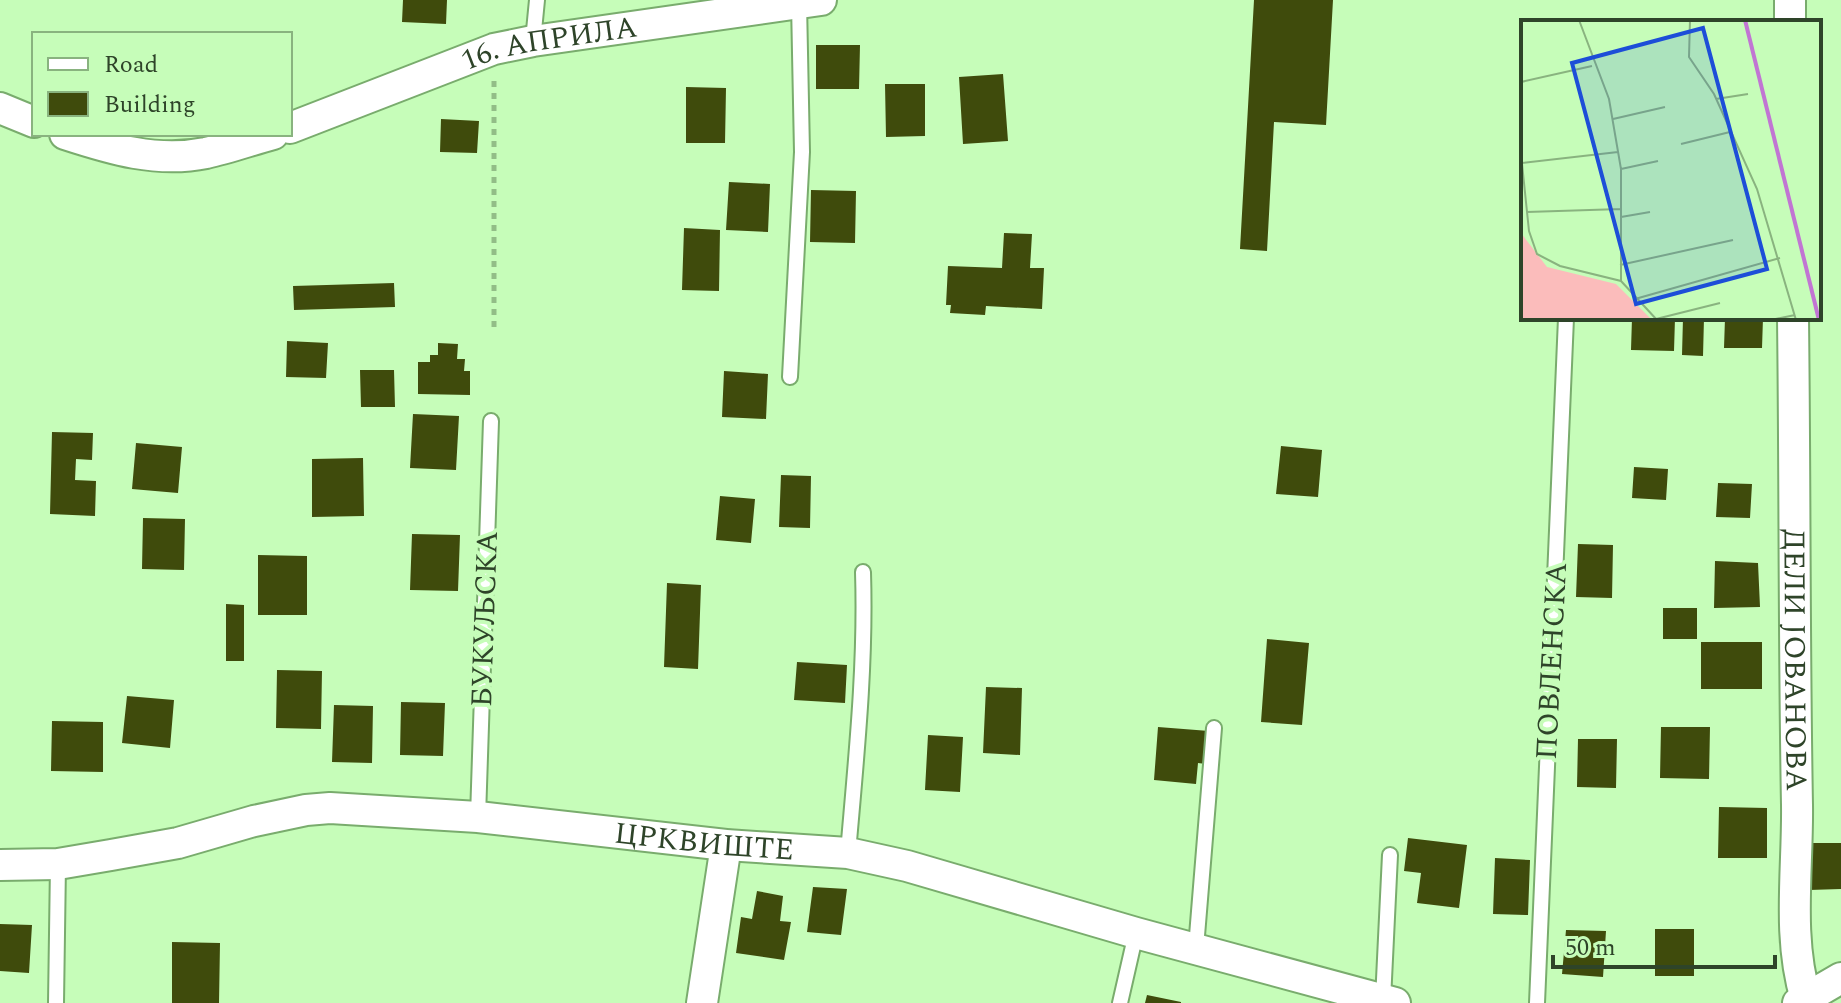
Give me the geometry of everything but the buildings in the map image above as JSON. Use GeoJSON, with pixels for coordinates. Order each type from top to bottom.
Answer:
{"type":"FeatureCollection","features":[{"type":"Feature","properties":{"kind":"street","name":"16. АПРИЛА"},"geometry":{"type":"LineString","coordinates":[[292,127],[494,49],[810,2]]}},
{"type":"Feature","properties":{"kind":"street"},"geometry":{"type":"LineString","coordinates":[[0,108],[32,121]]}},
{"type":"Feature","properties":{"kind":"street"},"geometry":{"type":"LineString","coordinates":[[71,136],[108,149],[154,156],[204,153],[266,136]]}},
{"type":"Feature","properties":{"kind":"street","name":"ДЕЛИ ЈОВАНОВА"},"geometry":{"type":"LineString","coordinates":[[1793,320],[1796,939],[1802,1001]]}},
{"type":"Feature","properties":{"kind":"street","name":"ЦРКВИШТЕ"},"geometry":{"type":"LineString","coordinates":[[0,865],[58,864],[178,843],[254,821],[330,808],[478,817],[726,845],[848,853],[907,866],[1136,933],[1389,1001]]}},
{"type":"Feature","properties":{"kind":"street"},"geometry":{"type":"LineString","coordinates":[[702,1003],[726,845]]}},
{"type":"Feature","properties":{"kind":"street"},"geometry":{"type":"LineString","coordinates":[[1802,1001],[1841,978]]}},
{"type":"Feature","properties":{"kind":"lane"},"geometry":{"type":"LineString","coordinates":[[533,41],[537,0]]}},
{"type":"Feature","properties":{"kind":"lane"},"geometry":{"type":"LineString","coordinates":[[790,377],[810,2]]}},
{"type":"Feature","properties":{"kind":"lane","name":"ПОВЛЕНСКА"},"geometry":{"type":"LineString","coordinates":[[1537,1003],[1566,320]]}},
{"type":"Feature","properties":{"kind":"lane","name":"БУКУЉСКА"},"geometry":{"type":"LineString","coordinates":[[478,817],[491,421]]}},
{"type":"Feature","properties":{"kind":"lane"},"geometry":{"type":"LineString","coordinates":[[848,853],[861,697],[863,572]]}},
{"type":"Feature","properties":{"kind":"lane"},"geometry":{"type":"LineString","coordinates":[[1196,948],[1214,728]]}},
{"type":"Feature","properties":{"kind":"lane"},"geometry":{"type":"LineString","coordinates":[[1389,1001],[1390,855]]}},
{"type":"Feature","properties":{"kind":"lane"},"geometry":{"type":"LineString","coordinates":[[56,1003],[58,864]]}},
{"type":"Feature","properties":{"kind":"lane"},"geometry":{"type":"LineString","coordinates":[[1120,1003],[1136,933]]}},
{"type":"Feature","properties":{"kind":"path"},"geometry":{"type":"LineString","coordinates":[[494,49],[494,327]]}}]}
